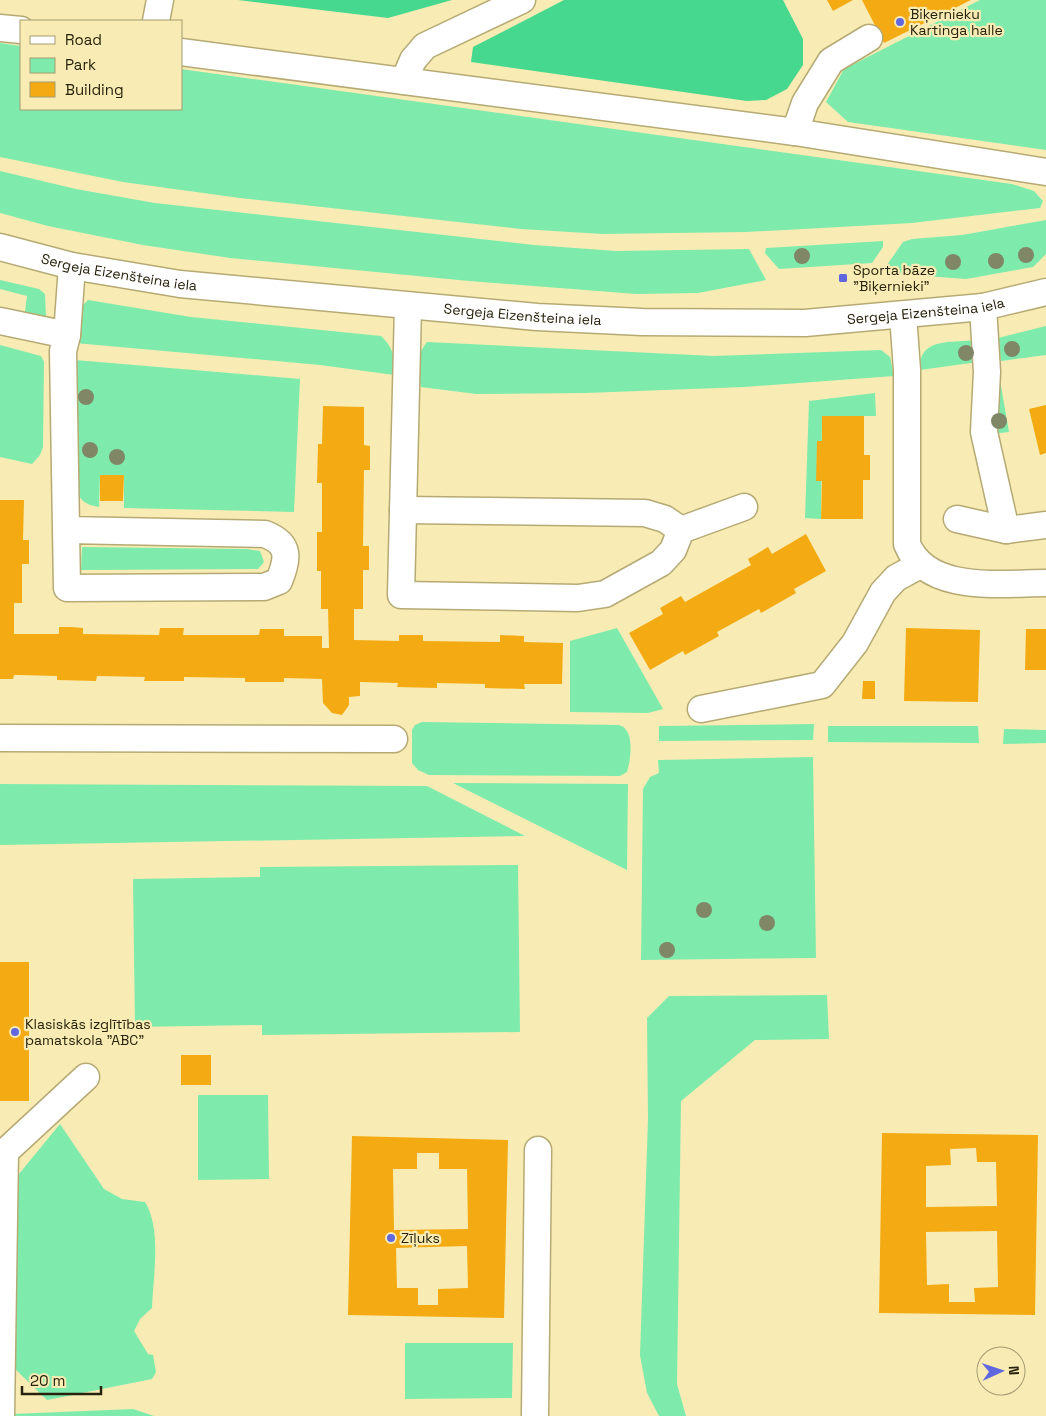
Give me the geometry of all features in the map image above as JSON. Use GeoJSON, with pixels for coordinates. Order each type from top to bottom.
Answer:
{"type":"FeatureCollection","features":[{"type":"Feature","properties":{"kind":"street"},"geometry":{"type":"LineString","coordinates":[[156,20],[160,0]]}},
{"type":"Feature","properties":{"kind":"street"},"geometry":{"type":"LineString","coordinates":[[404,81],[413,60],[425,46],[522,0]]}},
{"type":"Feature","properties":{"kind":"street"},"geometry":{"type":"LineString","coordinates":[[0,28],[20,30]]}},
{"type":"Feature","properties":{"kind":"street"},"geometry":{"type":"LineString","coordinates":[[795,132],[804,103],[831,61],[869,38]]}},
{"type":"Feature","properties":{"kind":"street"},"geometry":{"type":"LineString","coordinates":[[182,52],[795,132],[1046,172]]}},
{"type":"Feature","properties":{"kind":"street","name":"Sergeja Eizenšteina iela"},"geometry":{"type":"LineString","coordinates":[[0,248],[72,266],[180,284],[537,317],[724,324],[805,323],[983,307],[1046,292]]}},
{"type":"Feature","properties":{"kind":"street"},"geometry":{"type":"LineString","coordinates":[[67,530],[265,534],[276,538],[284,547],[286,564],[279,581],[264,587],[67,588],[63,351],[67,335],[72,266]]}},
{"type":"Feature","properties":{"kind":"street"},"geometry":{"type":"LineString","coordinates":[[408,306],[401,595],[591,597],[618,588],[668,558],[681,530],[744,507]]}},
{"type":"Feature","properties":{"kind":"street"},"geometry":{"type":"LineString","coordinates":[[983,307],[987,372],[984,432],[1006,530]]}},
{"type":"Feature","properties":{"kind":"street"},"geometry":{"type":"LineString","coordinates":[[902,315],[907,376],[907,544],[911,556],[931,573],[946,578],[977,583],[1046,583]]}},
{"type":"Feature","properties":{"kind":"street"},"geometry":{"type":"LineString","coordinates":[[0,322],[67,335]]}},
{"type":"Feature","properties":{"kind":"street"},"geometry":{"type":"LineString","coordinates":[[403,510],[644,514],[665,519],[681,530]]}},
{"type":"Feature","properties":{"kind":"street"},"geometry":{"type":"LineString","coordinates":[[957,520],[1006,530],[1046,525]]}},
{"type":"Feature","properties":{"kind":"street"},"geometry":{"type":"LineString","coordinates":[[701,709],[822,685],[855,643],[883,592],[896,578],[920,565]]}},
{"type":"Feature","properties":{"kind":"street"},"geometry":{"type":"LineString","coordinates":[[0,738],[394,739]]}},
{"type":"Feature","properties":{"kind":"street"},"geometry":{"type":"LineString","coordinates":[[1,1416],[4,1152],[86,1076]]}},
{"type":"Feature","properties":{"kind":"street"},"geometry":{"type":"LineString","coordinates":[[535,1416],[538,1150]]}},
{"type":"Feature","properties":{"kind":"green space"},"geometry":{"type":"Polygon","coordinates":[[[238,0],[452,0],[388,18],[238,0]]]}},
{"type":"Feature","properties":{"kind":"green space"},"geometry":{"type":"Polygon","coordinates":[[[564,0],[783,0],[803,39],[803,65],[787,89],[766,100],[747,101],[471,62],[473,47],[564,0]]]}},
{"type":"Feature","properties":{"kind":"green space"},"geometry":{"type":"Polygon","coordinates":[[[980,0],[1046,0],[1046,150],[848,122],[826,102],[844,69],[980,0]]]}},
{"type":"Feature","properties":{"kind":"green space"},"geometry":{"type":"Polygon","coordinates":[[[0,43],[20,46],[20,110],[182,110],[182,69],[1012,184],[1034,191],[1043,201],[1040,208],[912,223],[746,232],[602,234],[521,229],[240,198],[123,182],[0,157],[0,43]]]}},
{"type":"Feature","properties":{"kind":"green space"},"geometry":{"type":"Polygon","coordinates":[[[0,171],[76,189],[155,203],[534,245],[616,251],[749,249],[766,280],[698,293],[636,294],[469,281],[230,258],[143,245],[48,226],[0,213],[0,171]]]}},
{"type":"Feature","properties":{"kind":"green space"},"geometry":{"type":"Polygon","coordinates":[[[1046,220],[1046,254],[1033,267],[966,279],[898,274],[887,265],[903,242],[912,239],[962,235],[1046,220]]]}},
{"type":"Feature","properties":{"kind":"green space"},"geometry":{"type":"Polygon","coordinates":[[[883,241],[883,247],[872,263],[779,269],[765,253],[766,248],[883,241]]]}},
{"type":"Feature","properties":{"kind":"green space"},"geometry":{"type":"Polygon","coordinates":[[[0,280],[39,289],[45,294],[46,316],[40,324],[24,320],[27,296],[0,289],[0,280]]]}},
{"type":"Feature","properties":{"kind":"green space"},"geometry":{"type":"Polygon","coordinates":[[[88,300],[191,317],[381,336],[389,345],[393,354],[394,375],[320,365],[75,343],[78,310],[88,300]]]}},
{"type":"Feature","properties":{"kind":"green space"},"geometry":{"type":"Polygon","coordinates":[[[1046,326],[1046,355],[1001,361],[998,338],[1046,326]]]}},
{"type":"Feature","properties":{"kind":"green space"},"geometry":{"type":"Polygon","coordinates":[[[976,340],[978,362],[920,370],[921,359],[931,347],[947,342],[976,340]]]}},
{"type":"Feature","properties":{"kind":"green space"},"geometry":{"type":"Polygon","coordinates":[[[427,342],[714,356],[881,350],[890,357],[894,376],[744,387],[586,393],[476,394],[421,387],[418,363],[423,347],[427,342]]]}},
{"type":"Feature","properties":{"kind":"green space"},"geometry":{"type":"Polygon","coordinates":[[[0,345],[41,356],[44,362],[43,447],[40,455],[32,464],[0,457],[0,345]]]}},
{"type":"Feature","properties":{"kind":"green space"},"geometry":{"type":"Polygon","coordinates":[[[75,360],[300,379],[294,512],[124,508],[124,476],[100,475],[99,507],[86,503],[80,498],[74,485],[75,360]]]}},
{"type":"Feature","properties":{"kind":"green space"},"geometry":{"type":"Polygon","coordinates":[[[1000,380],[1009,432],[990,434],[1000,380]]]}},
{"type":"Feature","properties":{"kind":"green space"},"geometry":{"type":"Polygon","coordinates":[[[875,393],[876,416],[822,416],[821,519],[805,518],[809,401],[875,393]]]}},
{"type":"Feature","properties":{"kind":"green space"},"geometry":{"type":"Polygon","coordinates":[[[82,547],[247,549],[260,551],[264,562],[258,569],[81,570],[82,547]]]}},
{"type":"Feature","properties":{"kind":"green space"},"geometry":{"type":"Polygon","coordinates":[[[617,628],[663,709],[648,713],[570,712],[570,641],[617,628]]]}},
{"type":"Feature","properties":{"kind":"green space"},"geometry":{"type":"Polygon","coordinates":[[[422,722],[619,725],[628,732],[630,738],[627,772],[620,776],[429,775],[418,770],[412,763],[412,730],[415,725],[422,722]]]}},
{"type":"Feature","properties":{"kind":"green space"},"geometry":{"type":"Polygon","coordinates":[[[814,724],[813,740],[659,741],[659,726],[814,724]]]}},
{"type":"Feature","properties":{"kind":"green space"},"geometry":{"type":"Polygon","coordinates":[[[828,726],[978,726],[979,743],[828,742],[828,726]]]}},
{"type":"Feature","properties":{"kind":"green space"},"geometry":{"type":"Polygon","coordinates":[[[1004,729],[1046,730],[1046,743],[1003,744],[1004,729]]]}},
{"type":"Feature","properties":{"kind":"green space"},"geometry":{"type":"Polygon","coordinates":[[[813,757],[816,958],[641,960],[643,789],[650,777],[659,773],[658,760],[813,757]]]}},
{"type":"Feature","properties":{"kind":"green space"},"geometry":{"type":"Polygon","coordinates":[[[453,783],[628,784],[627,870],[453,783]]]}},
{"type":"Feature","properties":{"kind":"green space"},"geometry":{"type":"Polygon","coordinates":[[[0,784],[427,786],[525,836],[0,845],[0,784]]]}},
{"type":"Feature","properties":{"kind":"green space"},"geometry":{"type":"Polygon","coordinates":[[[518,865],[520,1032],[262,1035],[262,1025],[135,1027],[133,879],[260,877],[260,867],[518,865]]]}},
{"type":"Feature","properties":{"kind":"green space"},"geometry":{"type":"Polygon","coordinates":[[[827,995],[829,1039],[755,1040],[681,1101],[677,1384],[686,1416],[659,1416],[647,1393],[640,1355],[648,1119],[647,1018],[669,996],[827,995]]]}},
{"type":"Feature","properties":{"kind":"green space"},"geometry":{"type":"Polygon","coordinates":[[[198,1095],[268,1095],[269,1179],[198,1180],[198,1095]]]}},
{"type":"Feature","properties":{"kind":"green space"},"geometry":{"type":"Polygon","coordinates":[[[60,1124],[104,1189],[122,1199],[145,1202],[150,1213],[155,1239],[152,1308],[140,1319],[134,1331],[148,1354],[153,1355],[156,1372],[152,1379],[47,1400],[12,1366],[14,1180],[60,1124]]]}},
{"type":"Feature","properties":{"kind":"green space"},"geometry":{"type":"Polygon","coordinates":[[[405,1343],[513,1343],[512,1398],[405,1399],[405,1343]]]}},
{"type":"Feature","properties":{"kind":"green space"},"geometry":{"type":"Polygon","coordinates":[[[133,1409],[154,1416],[12,1416],[12,1414],[133,1409]]]}},
{"type":"Feature","properties":{"kind":"building"},"geometry":{"type":"Polygon","coordinates":[[[827,0],[853,0],[833,11],[827,0]]]}},
{"type":"Feature","properties":{"kind":"building","name":"Biķernieku Kartinga halle"},"geometry":{"type":"Polygon","coordinates":[[[862,0],[971,0],[884,43],[862,0]]]}},
{"type":"Feature","properties":{"kind":"building"},"geometry":{"type":"Polygon","coordinates":[[[1046,405],[1046,453],[1040,455],[1029,409],[1046,405]]]}},
{"type":"Feature","properties":{"kind":"building"},"geometry":{"type":"Polygon","coordinates":[[[323,406],[364,407],[364,445],[370,446],[370,470],[364,470],[363,546],[369,546],[369,570],[363,570],[363,609],[354,609],[354,640],[399,641],[399,635],[423,635],[423,641],[500,642],[500,635],[524,636],[524,642],[563,643],[562,684],[524,684],[525,689],[485,688],[485,684],[437,683],[437,688],[397,687],[398,683],[360,682],[360,696],[349,697],[349,705],[342,715],[332,713],[323,703],[322,679],[284,678],[284,682],[245,682],[245,678],[184,677],[184,681],[144,681],[145,677],[97,676],[96,681],[57,680],[57,676],[14,675],[13,679],[0,679],[0,500],[24,500],[23,540],[29,540],[29,564],[22,564],[22,603],[14,603],[14,634],[59,634],[59,627],[83,628],[83,634],[159,635],[160,628],[184,628],[183,635],[259,635],[260,629],[284,629],[284,636],[322,636],[322,648],[329,648],[328,609],[321,609],[321,571],[317,571],[317,532],[322,532],[322,483],[317,483],[318,444],[322,444],[323,406]]]}},
{"type":"Feature","properties":{"kind":"building"},"geometry":{"type":"Polygon","coordinates":[[[822,416],[864,416],[864,455],[870,455],[870,480],[863,480],[863,519],[821,519],[822,481],[816,481],[817,441],[822,441],[822,416]]]}},
{"type":"Feature","properties":{"kind":"building"},"geometry":{"type":"Polygon","coordinates":[[[100,475],[124,475],[123,501],[100,501],[100,475]]]}},
{"type":"Feature","properties":{"kind":"building"},"geometry":{"type":"Polygon","coordinates":[[[806,534],[826,571],[794,589],[796,593],[761,613],[759,609],[717,632],[719,636],[685,655],[683,651],[650,670],[629,633],[663,614],[660,608],[681,596],[685,602],[751,565],[748,559],[768,547],[772,554],[806,534]]]}},
{"type":"Feature","properties":{"kind":"building"},"geometry":{"type":"Polygon","coordinates":[[[906,628],[980,630],[978,702],[904,701],[906,628]]]}},
{"type":"Feature","properties":{"kind":"building"},"geometry":{"type":"Polygon","coordinates":[[[1026,629],[1046,629],[1046,670],[1025,670],[1026,629]]]}},
{"type":"Feature","properties":{"kind":"building"},"geometry":{"type":"Polygon","coordinates":[[[863,681],[875,681],[875,699],[862,699],[863,681]]]}},
{"type":"Feature","properties":{"kind":"building","name":"Klasiskās izglītības pamatskola \"ABC\""},"geometry":{"type":"Polygon","coordinates":[[[0,962],[29,962],[29,1101],[0,1101],[0,962]]]}},
{"type":"Feature","properties":{"kind":"building"},"geometry":{"type":"Polygon","coordinates":[[[181,1055],[211,1055],[211,1085],[181,1085],[181,1055]]]}},
{"type":"Feature","properties":{"kind":"building"},"geometry":{"type":"Polygon","coordinates":[[[882,1133],[1038,1135],[1035,1315],[879,1313],[882,1133]],[[976,1148],[950,1149],[951,1165],[926,1166],[926,1207],[997,1206],[996,1162],[977,1162],[976,1148]],[[997,1231],[926,1232],[927,1285],[949,1284],[949,1302],[975,1302],[974,1288],[998,1287],[997,1231]]]}},
{"type":"Feature","properties":{"kind":"building"},"geometry":{"type":"Polygon","coordinates":[[[352,1136],[508,1140],[504,1318],[348,1315],[352,1136]],[[417,1153],[417,1169],[393,1169],[394,1230],[468,1229],[467,1169],[439,1169],[439,1153],[417,1153]],[[467,1246],[396,1248],[397,1288],[418,1288],[418,1305],[438,1305],[438,1289],[468,1288],[467,1246]]]}},
{"type":"Feature","properties":{"kind":"place","name":"Biķernieku Kartinga halle"},"geometry":{"type":"Point","coordinates":[900,22]}},
{"type":"Feature","properties":{"kind":"place","name":"Sporta bāze \"Biķernieki\""},"geometry":{"type":"Point","coordinates":[843,278]}},
{"type":"Feature","properties":{"kind":"place","name":"Klasiskās izglītības pamatskola \"ABC\""},"geometry":{"type":"Point","coordinates":[15,1032]}},
{"type":"Feature","properties":{"kind":"place","name":"Zīļuks"},"geometry":{"type":"Point","coordinates":[391,1238]}}]}
